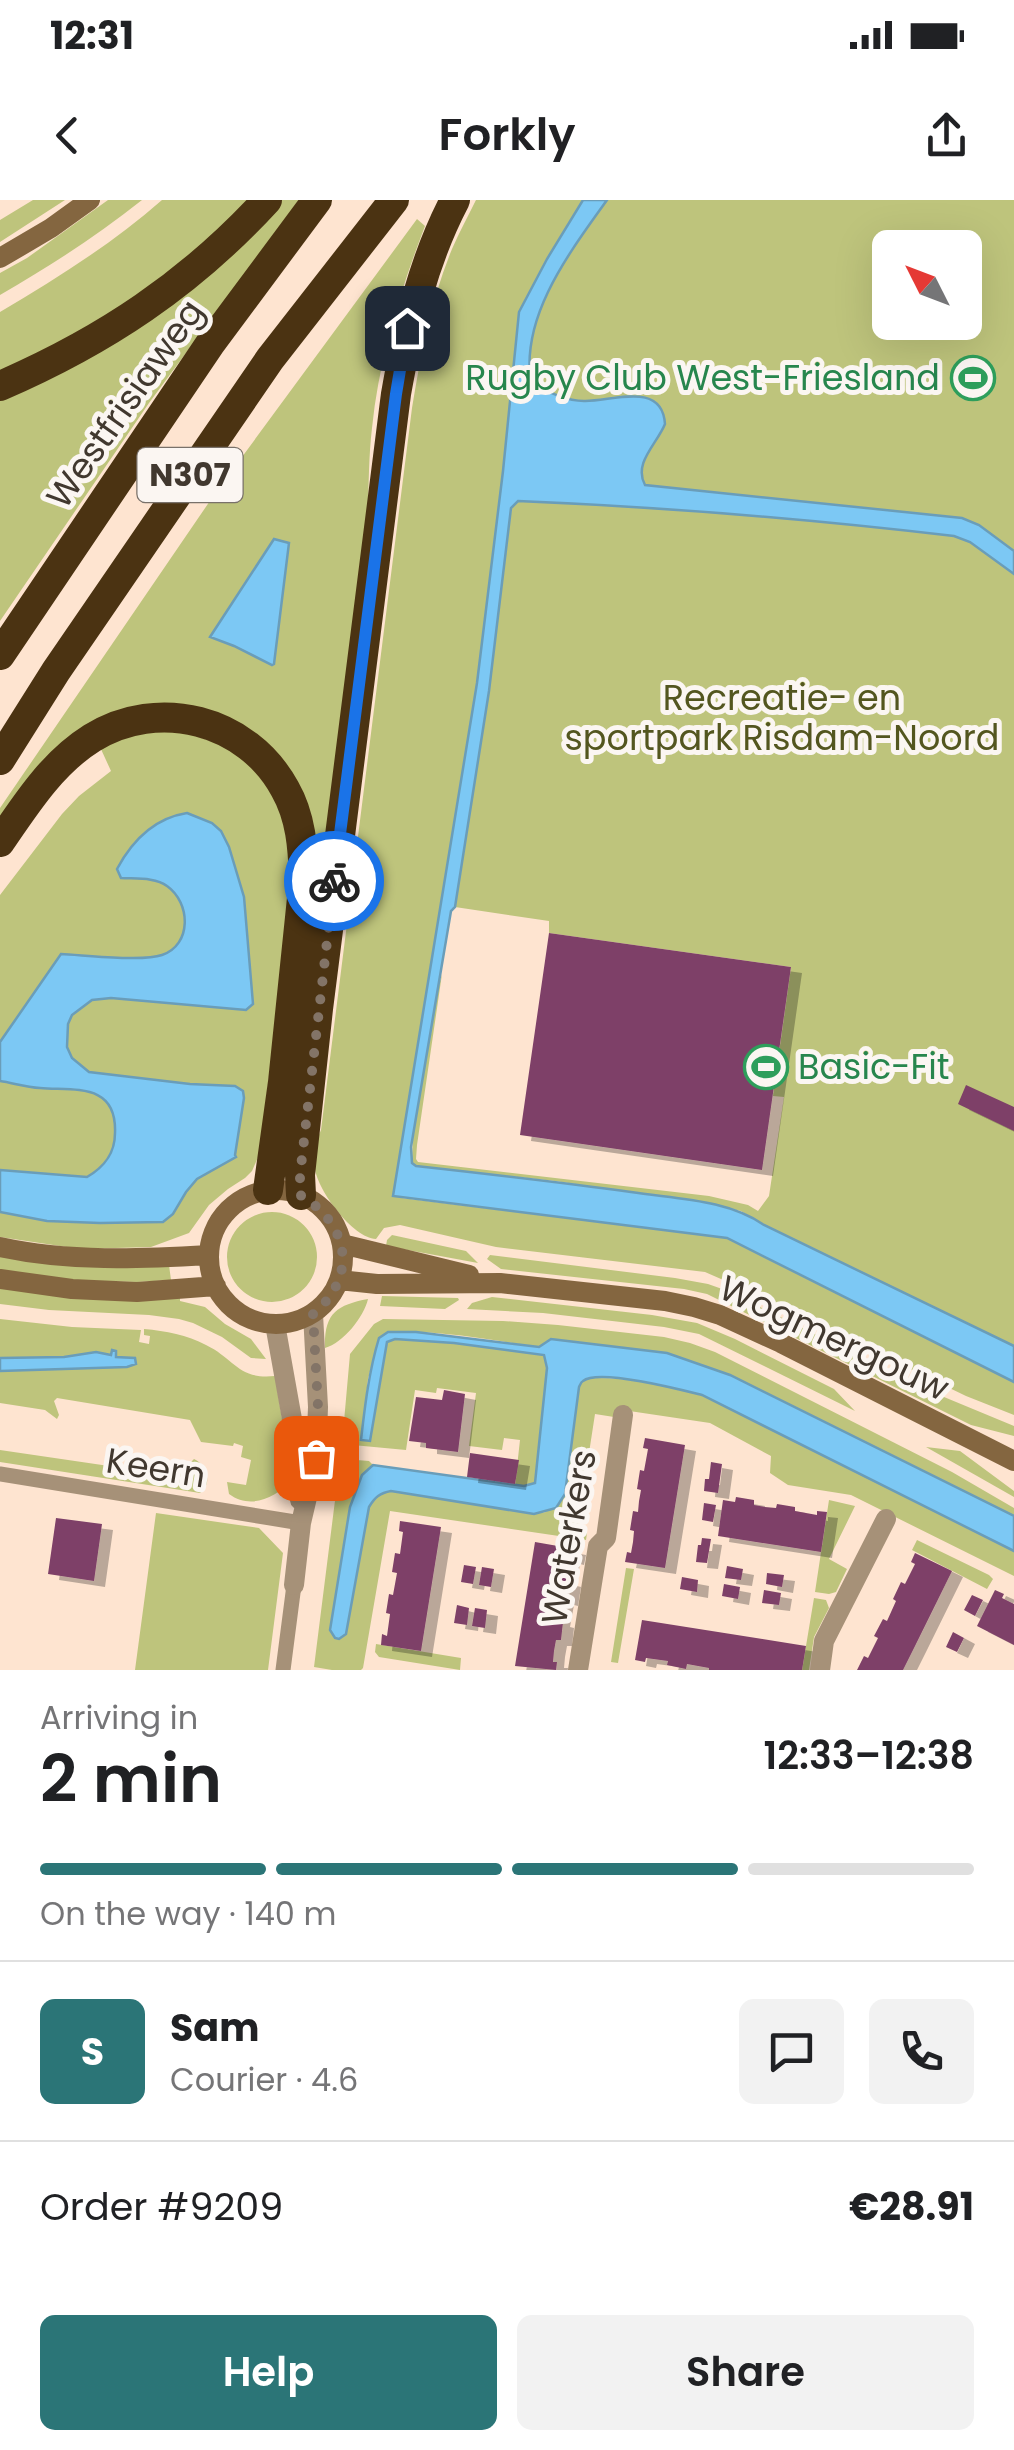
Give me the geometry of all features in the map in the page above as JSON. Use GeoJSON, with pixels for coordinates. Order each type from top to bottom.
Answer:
{"type":"FeatureCollection","features":[{"type":"Feature","properties":{"kind":"highway"},"geometry":{"type":"LineString","coordinates":[[0,386],[55,362],[155,301],[214,253],[268,200]]}},
{"type":"Feature","properties":{"kind":"highway","name":"Westfrisiaweg"},"geometry":{"type":"LineString","coordinates":[[0,654],[210,344],[316,200]]}},
{"type":"Feature","properties":{"kind":"highway","name":"N307"},"geometry":{"type":"LineString","coordinates":[[0,760],[56,671],[270,359],[394,200]]}},
{"type":"Feature","properties":{"kind":"highway"},"geometry":{"type":"LineString","coordinates":[[300,1195],[316,1028],[396,394],[407,328],[429,258],[455,200]]}},
{"type":"Feature","properties":{"kind":"highway"},"geometry":{"type":"LineString","coordinates":[[0,842],[27,802],[72,752],[118,724],[144,717],[187,718],[220,728],[247,745],[276,776],[286,789],[298,822],[304,879],[268,1190]]}},
{"type":"Feature","properties":{"kind":"street"},"geometry":{"type":"LineString","coordinates":[[0,258],[90,200]]}},
{"type":"Feature","properties":{"kind":"street"},"geometry":{"type":"LineString","coordinates":[[268,1190],[300,1195],[318,1205],[331,1219],[342,1244],[339,1280],[313,1314],[292,1322],[258,1322],[228,1305],[216,1286],[209,1255],[217,1228],[243,1198],[268,1190]]}},
{"type":"Feature","properties":{"kind":"street","name":"Wogmergouw"},"geometry":{"type":"LineString","coordinates":[[342,1244],[500,1283]]}},
{"type":"Feature","properties":{"kind":"street"},"geometry":{"type":"LineString","coordinates":[[0,1246],[134,1259],[209,1255]]}},
{"type":"Feature","properties":{"kind":"street"},"geometry":{"type":"LineString","coordinates":[[0,1279],[72,1289],[137,1292],[216,1286]]}},
{"type":"Feature","properties":{"kind":"street","name":"Wogmergouw"},"geometry":{"type":"LineString","coordinates":[[339,1280],[377,1284],[500,1283],[665,1302],[720,1315],[1014,1461]]}},
{"type":"Feature","properties":{"kind":"street"},"geometry":{"type":"LineString","coordinates":[[294,1585],[301,1523],[316,1458],[318,1407],[313,1314]]}},
{"type":"Feature","properties":{"kind":"street"},"geometry":{"type":"LineString","coordinates":[[275,1324],[296,1436],[301,1523]]}},
{"type":"Feature","properties":{"kind":"street","name":"Waterkers"},"geometry":{"type":"LineString","coordinates":[[578,1670],[598,1546],[606,1538],[624,1415]]}},
{"type":"Feature","properties":{"kind":"street"},"geometry":{"type":"LineString","coordinates":[[820,1670],[824,1641],[886,1519]]}},
{"type":"Feature","properties":{"kind":"lane","name":"Keern"},"geometry":{"type":"LineString","coordinates":[[0,1474],[301,1523]]}},
{"type":"Feature","properties":{"kind":"lane"},"geometry":{"type":"LineString","coordinates":[[283,1670],[294,1585]]}},
{"type":"Feature","properties":{"kind":"green space"},"geometry":{"type":"Polygon","coordinates":[[[33,200],[65,200],[0,242],[0,220],[33,200]]]}},
{"type":"Feature","properties":{"kind":"green space"},"geometry":{"type":"Polygon","coordinates":[[[108,200],[142,200],[73,250],[0,295],[0,273],[108,200]]]}},
{"type":"Feature","properties":{"kind":"green space"},"geometry":{"type":"Polygon","coordinates":[[[162,200],[255,200],[159,287],[0,377],[0,312],[104,246],[162,200]]]}},
{"type":"Feature","properties":{"kind":"green space"},"geometry":{"type":"Polygon","coordinates":[[[278,200],[299,200],[149,403],[0,621],[0,397],[278,200]]]}},
{"type":"Feature","properties":{"kind":"green space"},"geometry":{"type":"Polygon","coordinates":[[[476,200],[583,200],[519,312],[477,683],[394,1196],[727,1238],[1014,1382],[1014,1415],[705,1272],[496,1247],[400,1225],[384,1228],[376,1239],[367,1237],[338,1212],[318,1178],[315,1149],[321,1130],[412,408],[438,288],[476,200]]]}},
{"type":"Feature","properties":{"kind":"green space","name":"Recreatie- en sportpark Risdam-Noord"},"geometry":{"type":"Polygon","coordinates":[[[607,200],[1014,200],[1014,1346],[741,1211],[412,1163],[413,1131],[442,974],[417,1145],[418,1162],[709,1196],[758,1211],[769,1196],[784,1097],[773,1096],[791,967],[549,933],[549,921],[455,907],[489,691],[512,505],[518,501],[542,502],[673,488],[645,485],[642,478],[645,456],[662,431],[655,402],[628,397],[577,401],[530,383],[533,333],[564,263],[607,200]]]}},
{"type":"Feature","properties":{"kind":"green space"},"geometry":{"type":"Polygon","coordinates":[[[417,219],[425,226],[392,325],[375,402],[367,529],[293,1156],[310,908],[283,766],[143,708],[0,827],[0,808],[214,495],[417,219]],[[289,543],[210,637],[271,665],[289,543]]]}},
{"type":"Feature","properties":{"kind":"green space"},"geometry":{"type":"Polygon","coordinates":[[[176,729],[239,751],[278,800],[295,873],[259,1155],[252,1171],[209,1205],[189,1233],[151,1247],[80,1249],[0,1237],[0,895],[62,814],[111,771],[100,747],[128,735],[176,729]]]}},
{"type":"Feature","properties":{"kind":"green space"},"geometry":{"type":"Polygon","coordinates":[[[272,1212],[289,1215],[304,1225],[314,1240],[314,1274],[304,1289],[289,1299],[272,1302],[255,1299],[240,1289],[230,1274],[227,1257],[230,1240],[240,1225],[255,1215],[272,1212]]]}},
{"type":"Feature","properties":{"kind":"green space"},"geometry":{"type":"Polygon","coordinates":[[[392,1235],[466,1251],[478,1263],[386,1246],[392,1235]]]}},
{"type":"Feature","properties":{"kind":"green space"},"geometry":{"type":"Polygon","coordinates":[[[0,1254],[169,1265],[171,1280],[64,1280],[0,1271],[0,1254]]]}},
{"type":"Feature","properties":{"kind":"green space"},"geometry":{"type":"Polygon","coordinates":[[[490,1255],[708,1284],[944,1397],[1014,1426],[1014,1436],[971,1425],[707,1294],[501,1269],[487,1259],[490,1255]]]}},
{"type":"Feature","properties":{"kind":"green space"},"geometry":{"type":"Polygon","coordinates":[[[0,1287],[180,1298],[205,1307],[251,1339],[266,1359],[251,1358],[222,1337],[179,1319],[0,1304],[0,1287]]]}},
{"type":"Feature","properties":{"kind":"green space"},"geometry":{"type":"Polygon","coordinates":[[[382,1296],[459,1300],[445,1309],[380,1306],[382,1296]]]}},
{"type":"Feature","properties":{"kind":"green space"},"geometry":{"type":"Polygon","coordinates":[[[492,1297],[697,1323],[834,1389],[855,1411],[699,1334],[543,1313],[467,1309],[472,1303],[492,1297]]]}},
{"type":"Feature","properties":{"kind":"green space"},"geometry":{"type":"Polygon","coordinates":[[[368,1299],[352,1328],[325,1348],[327,1327],[334,1313],[368,1299]]]}},
{"type":"Feature","properties":{"kind":"green space"},"geometry":{"type":"Polygon","coordinates":[[[0,1319],[141,1330],[139,1342],[149,1344],[150,1336],[144,1335],[144,1329],[168,1332],[206,1345],[245,1372],[275,1376],[292,1480],[262,1500],[237,1499],[229,1494],[227,1482],[246,1485],[251,1460],[241,1457],[243,1446],[201,1442],[190,1420],[57,1398],[57,1419],[45,1410],[0,1403],[0,1371],[127,1367],[136,1361],[133,1357],[116,1357],[113,1350],[112,1356],[96,1352],[0,1358],[0,1319]]]}},
{"type":"Feature","properties":{"kind":"green space"},"geometry":{"type":"Polygon","coordinates":[[[383,1319],[558,1325],[690,1343],[952,1472],[1014,1508],[1014,1516],[730,1375],[546,1343],[539,1347],[409,1332],[379,1338],[368,1379],[361,1439],[370,1441],[386,1342],[395,1339],[454,1343],[544,1355],[547,1367],[535,1483],[515,1485],[520,1440],[504,1438],[502,1450],[469,1446],[476,1393],[437,1388],[436,1393],[415,1390],[406,1450],[342,1444],[350,1354],[374,1324],[383,1319]]]}},
{"type":"Feature","properties":{"kind":"green space"},"geometry":{"type":"Polygon","coordinates":[[[589,1378],[646,1382],[702,1395],[1014,1551],[1014,1576],[851,1495],[788,1485],[770,1473],[771,1456],[710,1423],[616,1409],[614,1417],[595,1414],[577,1531],[587,1533],[586,1540],[390,1511],[363,1668],[314,1667],[340,1461],[369,1461],[373,1465],[362,1475],[350,1507],[336,1594],[339,1639],[344,1636],[373,1500],[391,1491],[534,1514],[546,1512],[579,1387],[589,1378]]]}},
{"type":"Feature","properties":{"kind":"green space"},"geometry":{"type":"Polygon","coordinates":[[[926,1447],[960,1451],[1014,1491],[1014,1497],[926,1447]]]}},
{"type":"Feature","properties":{"kind":"green space"},"geometry":{"type":"Polygon","coordinates":[[[0,1450],[177,1476],[194,1459],[202,1466],[207,1480],[200,1493],[0,1462],[0,1450]]]}},
{"type":"Feature","properties":{"kind":"green space"},"geometry":{"type":"Polygon","coordinates":[[[829,1500],[855,1506],[829,1559],[847,1569],[836,1592],[829,1594],[815,1592],[829,1500]]]}},
{"type":"Feature","properties":{"kind":"green space"},"geometry":{"type":"Polygon","coordinates":[[[156,1513],[259,1528],[283,1553],[268,1670],[135,1670],[156,1513]]]}},
{"type":"Feature","properties":{"kind":"green space"},"geometry":{"type":"Polygon","coordinates":[[[917,1540],[989,1575],[993,1579],[987,1589],[912,1550],[917,1540]]]}},
{"type":"Feature","properties":{"kind":"green space"},"geometry":{"type":"Polygon","coordinates":[[[626,1568],[634,1569],[618,1663],[611,1662],[626,1568]]]}},
{"type":"Feature","properties":{"kind":"green space"},"geometry":{"type":"Polygon","coordinates":[[[814,1598],[826,1600],[829,1608],[814,1637],[809,1670],[802,1670],[814,1598]]]}},
{"type":"Feature","properties":{"kind":"green space"},"geometry":{"type":"Polygon","coordinates":[[[376,1644],[461,1658],[460,1670],[379,1657],[376,1644]]]}},
{"type":"Feature","properties":{"kind":"water"},"geometry":{"type":"Polygon","coordinates":[[[583,200],[607,200],[564,263],[540,309],[533,333],[531,383],[577,401],[634,396],[655,402],[662,410],[665,424],[644,461],[645,485],[962,518],[979,525],[1014,551],[1014,574],[970,542],[954,536],[736,514],[518,501],[511,508],[489,691],[411,1147],[412,1163],[683,1199],[734,1210],[1014,1346],[1014,1382],[727,1238],[393,1196],[477,683],[519,312],[583,200]]]}},
{"type":"Feature","properties":{"kind":"water"},"geometry":{"type":"Polygon","coordinates":[[[274,539],[289,543],[272,665],[210,637],[274,539]]]}},
{"type":"Feature","properties":{"kind":"water"},"geometry":{"type":"Polygon","coordinates":[[[187,813],[212,823],[229,847],[244,897],[253,1004],[246,1010],[111,998],[92,1000],[72,1015],[67,1047],[72,1058],[89,1072],[235,1086],[243,1091],[236,1157],[197,1179],[163,1222],[47,1221],[0,1212],[0,1170],[87,1177],[111,1154],[115,1133],[109,1105],[91,1092],[0,1081],[0,1042],[61,954],[153,957],[172,950],[179,942],[185,923],[175,893],[157,881],[121,878],[117,869],[146,832],[187,813]]]}},
{"type":"Feature","properties":{"kind":"water"},"geometry":{"type":"Polygon","coordinates":[[[388,1332],[539,1347],[551,1339],[667,1353],[730,1375],[1014,1516],[1014,1551],[702,1395],[641,1381],[592,1378],[582,1381],[579,1387],[565,1494],[556,1508],[534,1514],[391,1491],[376,1498],[369,1507],[346,1634],[335,1638],[330,1630],[350,1507],[362,1475],[373,1465],[524,1486],[535,1483],[547,1368],[544,1355],[454,1343],[395,1339],[387,1342],[370,1441],[361,1440],[379,1338],[388,1332]]]}},
{"type":"Feature","properties":{"kind":"water"},"geometry":{"type":"Polygon","coordinates":[[[112,1350],[116,1357],[135,1358],[136,1364],[0,1371],[0,1358],[96,1352],[111,1355],[112,1350]]]}},
{"type":"Feature","properties":{"kind":"building"},"geometry":{"type":"Polygon","coordinates":[[[549,933],[791,967],[762,1170],[520,1135],[549,933]]]}},
{"type":"Feature","properties":{"kind":"building"},"geometry":{"type":"Polygon","coordinates":[[[966,1085],[1014,1107],[1014,1131],[958,1104],[966,1085]]]}},
{"type":"Feature","properties":{"kind":"building"},"geometry":{"type":"Polygon","coordinates":[[[444,1390],[465,1394],[458,1452],[426,1448],[426,1443],[409,1441],[416,1397],[442,1400],[444,1390]]]}},
{"type":"Feature","properties":{"kind":"building"},"geometry":{"type":"Polygon","coordinates":[[[645,1438],[685,1445],[665,1568],[625,1562],[633,1542],[633,1511],[638,1512],[640,1470],[644,1471],[648,1449],[643,1448],[645,1438]]]}},
{"type":"Feature","properties":{"kind":"building"},"geometry":{"type":"Polygon","coordinates":[[[470,1453],[519,1460],[515,1484],[467,1477],[470,1453]]]}},
{"type":"Feature","properties":{"kind":"building"},"geometry":{"type":"Polygon","coordinates":[[[711,1462],[722,1464],[718,1493],[704,1491],[711,1462]]]}},
{"type":"Feature","properties":{"kind":"building"},"geometry":{"type":"Polygon","coordinates":[[[736,1497],[754,1500],[754,1505],[765,1507],[776,1508],[777,1504],[817,1515],[817,1511],[827,1512],[821,1552],[718,1536],[723,1500],[735,1502],[736,1497]]]}},
{"type":"Feature","properties":{"kind":"building"},"geometry":{"type":"Polygon","coordinates":[[[704,1503],[716,1505],[713,1522],[702,1520],[704,1503]]]}},
{"type":"Feature","properties":{"kind":"building"},"geometry":{"type":"Polygon","coordinates":[[[56,1518],[102,1524],[94,1581],[48,1574],[56,1518]]]}},
{"type":"Feature","properties":{"kind":"building"},"geometry":{"type":"Polygon","coordinates":[[[400,1521],[441,1527],[421,1651],[381,1645],[382,1634],[387,1636],[389,1594],[393,1595],[397,1573],[392,1572],[395,1553],[400,1554],[400,1521]]]}},
{"type":"Feature","properties":{"kind":"building"},"geometry":{"type":"Polygon","coordinates":[[[702,1538],[711,1539],[707,1563],[696,1562],[702,1538]]]}},
{"type":"Feature","properties":{"kind":"building"},"geometry":{"type":"Polygon","coordinates":[[[535,1542],[575,1549],[573,1559],[569,1558],[567,1600],[563,1599],[559,1621],[563,1622],[561,1640],[556,1640],[554,1651],[556,1670],[515,1666],[535,1542]]]}},
{"type":"Feature","properties":{"kind":"building"},"geometry":{"type":"Polygon","coordinates":[[[915,1553],[952,1571],[915,1646],[903,1670],[857,1670],[864,1656],[868,1658],[883,1619],[887,1621],[901,1582],[905,1584],[915,1564],[911,1562],[915,1553]]]}},
{"type":"Feature","properties":{"kind":"building"},"geometry":{"type":"Polygon","coordinates":[[[464,1565],[476,1567],[473,1584],[461,1582],[464,1565]]]}},
{"type":"Feature","properties":{"kind":"building"},"geometry":{"type":"Polygon","coordinates":[[[727,1566],[743,1569],[741,1580],[725,1578],[727,1566]]]}},
{"type":"Feature","properties":{"kind":"building"},"geometry":{"type":"Polygon","coordinates":[[[482,1567],[494,1569],[491,1587],[479,1585],[482,1567]]]}},
{"type":"Feature","properties":{"kind":"building"},"geometry":{"type":"Polygon","coordinates":[[[767,1573],[784,1575],[782,1587],[766,1584],[767,1573]]]}},
{"type":"Feature","properties":{"kind":"building"},"geometry":{"type":"Polygon","coordinates":[[[682,1577],[698,1580],[697,1592],[680,1589],[682,1577]]]}},
{"type":"Feature","properties":{"kind":"building"},"geometry":{"type":"Polygon","coordinates":[[[724,1584],[740,1587],[738,1599],[722,1596],[724,1584]]]}},
{"type":"Feature","properties":{"kind":"building"},"geometry":{"type":"Polygon","coordinates":[[[764,1590],[781,1593],[779,1605],[762,1603],[764,1590]]]}},
{"type":"Feature","properties":{"kind":"building"},"geometry":{"type":"Polygon","coordinates":[[[995,1590],[1014,1604],[1014,1645],[977,1626],[995,1590]]]}},
{"type":"Feature","properties":{"kind":"building"},"geometry":{"type":"Polygon","coordinates":[[[972,1595],[983,1600],[975,1616],[964,1610],[972,1595]]]}},
{"type":"Feature","properties":{"kind":"building"},"geometry":{"type":"Polygon","coordinates":[[[457,1605],[469,1608],[467,1625],[454,1623],[457,1605]]]}},
{"type":"Feature","properties":{"kind":"building"},"geometry":{"type":"Polygon","coordinates":[[[475,1608],[487,1610],[485,1628],[472,1626],[475,1608]]]}},
{"type":"Feature","properties":{"kind":"building"},"geometry":{"type":"Polygon","coordinates":[[[642,1620],[806,1646],[802,1670],[709,1670],[687,1664],[686,1669],[667,1665],[668,1661],[635,1660],[642,1620]]]}},
{"type":"Feature","properties":{"kind":"building"},"geometry":{"type":"Polygon","coordinates":[[[953,1632],[964,1638],[957,1652],[946,1647],[953,1632]]]}},
{"type":"Feature","properties":{"kind":"way so far"},"geometry":{"type":"LineString","coordinates":[[316,1458],[318,1407],[313,1314],[339,1280],[342,1244],[331,1219],[318,1205],[300,1195],[300,1175],[334,881]]}},
{"type":"Feature","properties":{"kind":"place","name":"Rugby Club West-Friesland"},"geometry":{"type":"Point","coordinates":[973,378]}},
{"type":"Feature","properties":{"kind":"place","name":"Basic-Fit"},"geometry":{"type":"Point","coordinates":[766,1067]}},
{"type":"Feature","properties":{"kind":"route"},"geometry":{"type":"LineString","coordinates":[[334,881],[407,328]]}}]}
